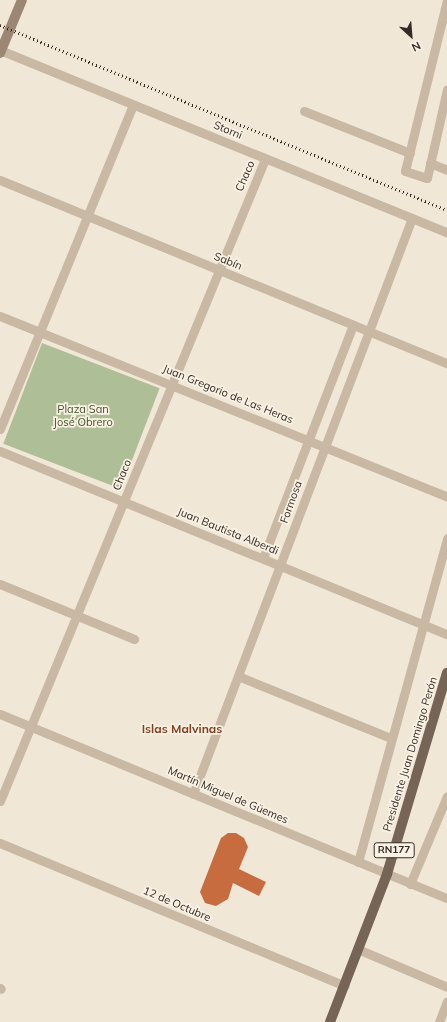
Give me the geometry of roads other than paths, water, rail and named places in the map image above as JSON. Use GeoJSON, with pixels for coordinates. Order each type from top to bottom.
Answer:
{"type":"FeatureCollection","features":[{"type":"Feature","properties":{"kind":"main road"},"geometry":{"type":"LineString","coordinates":[[0,51],[22,0]]}},
{"type":"Feature","properties":{"kind":"main road","name":"Presidente Juan Domingo Perón"},"geometry":{"type":"LineString","coordinates":[[330,1022],[360,950],[387,874],[447,673]]}},
{"type":"Feature","properties":{"kind":"street"},"geometry":{"type":"LineString","coordinates":[[447,0],[405,171],[427,178],[447,89]]}},
{"type":"Feature","properties":{"kind":"street","name":"Storni"},"geometry":{"type":"LineString","coordinates":[[0,51],[447,232]]}},
{"type":"Feature","properties":{"kind":"street"},"geometry":{"type":"LineString","coordinates":[[0,429],[38,332],[133,105]]}},
{"type":"Feature","properties":{"kind":"street"},"geometry":{"type":"LineString","coordinates":[[304,111],[410,153]]}},
{"type":"Feature","properties":{"kind":"street","name":"Chaco"},"geometry":{"type":"LineString","coordinates":[[0,801],[265,159]]}},
{"type":"Feature","properties":{"kind":"street"},"geometry":{"type":"LineString","coordinates":[[430,163],[447,170]]}},
{"type":"Feature","properties":{"kind":"street","name":"Sabín"},"geometry":{"type":"LineString","coordinates":[[0,180],[353,326],[447,363]]}},
{"type":"Feature","properties":{"kind":"street","name":"Formosa"},"geometry":{"type":"LineString","coordinates":[[193,794],[281,565],[324,446],[412,218]]}},
{"type":"Feature","properties":{"kind":"street","name":"Juan Gregorio de Las Heras"},"geometry":{"type":"LineString","coordinates":[[0,316],[172,384],[447,497]]}},
{"type":"Feature","properties":{"kind":"street","name":"Formosa"},"geometry":{"type":"LineString","coordinates":[[263,558],[353,326]]}},
{"type":"Feature","properties":{"kind":"street","name":"Juan Bautista Alberdi"},"geometry":{"type":"LineString","coordinates":[[0,451],[447,634]]}},
{"type":"Feature","properties":{"kind":"street"},"geometry":{"type":"LineString","coordinates":[[358,862],[422,623],[447,538]]}},
{"type":"Feature","properties":{"kind":"street"},"geometry":{"type":"LineString","coordinates":[[0,584],[134,639]]}},
{"type":"Feature","properties":{"kind":"street"},"geometry":{"type":"LineString","coordinates":[[238,676],[391,738]]}},
{"type":"Feature","properties":{"kind":"street","name":"Martín Miguel de Güemes"},"geometry":{"type":"LineString","coordinates":[[0,714],[447,898]]}},
{"type":"Feature","properties":{"kind":"street"},"geometry":{"type":"LineString","coordinates":[[410,884],[447,796]]}},
{"type":"Feature","properties":{"kind":"street","name":"12 de Octubre"},"geometry":{"type":"LineString","coordinates":[[0,843],[345,986]]}},
{"type":"Feature","properties":{"kind":"street"},"geometry":{"type":"LineString","coordinates":[[360,950],[447,987]]}},
{"type":"Feature","properties":{"kind":"street"},"geometry":{"type":"LineString","coordinates":[[439,1022],[447,1001]]}},
{"type":"Feature","properties":{"kind":"railway"},"geometry":{"type":"LineString","coordinates":[[0,25],[447,210]]}},
{"type":"Feature","properties":{"kind":"district","name":"Islas Malvinas"},"geometry":{"type":"Point","coordinates":[182,729]}},
{"type":"Feature","properties":{"kind":"park label","name":"Plaza San José Obrero"},"geometry":{"type":"Point","coordinates":[83,416]}}]}
